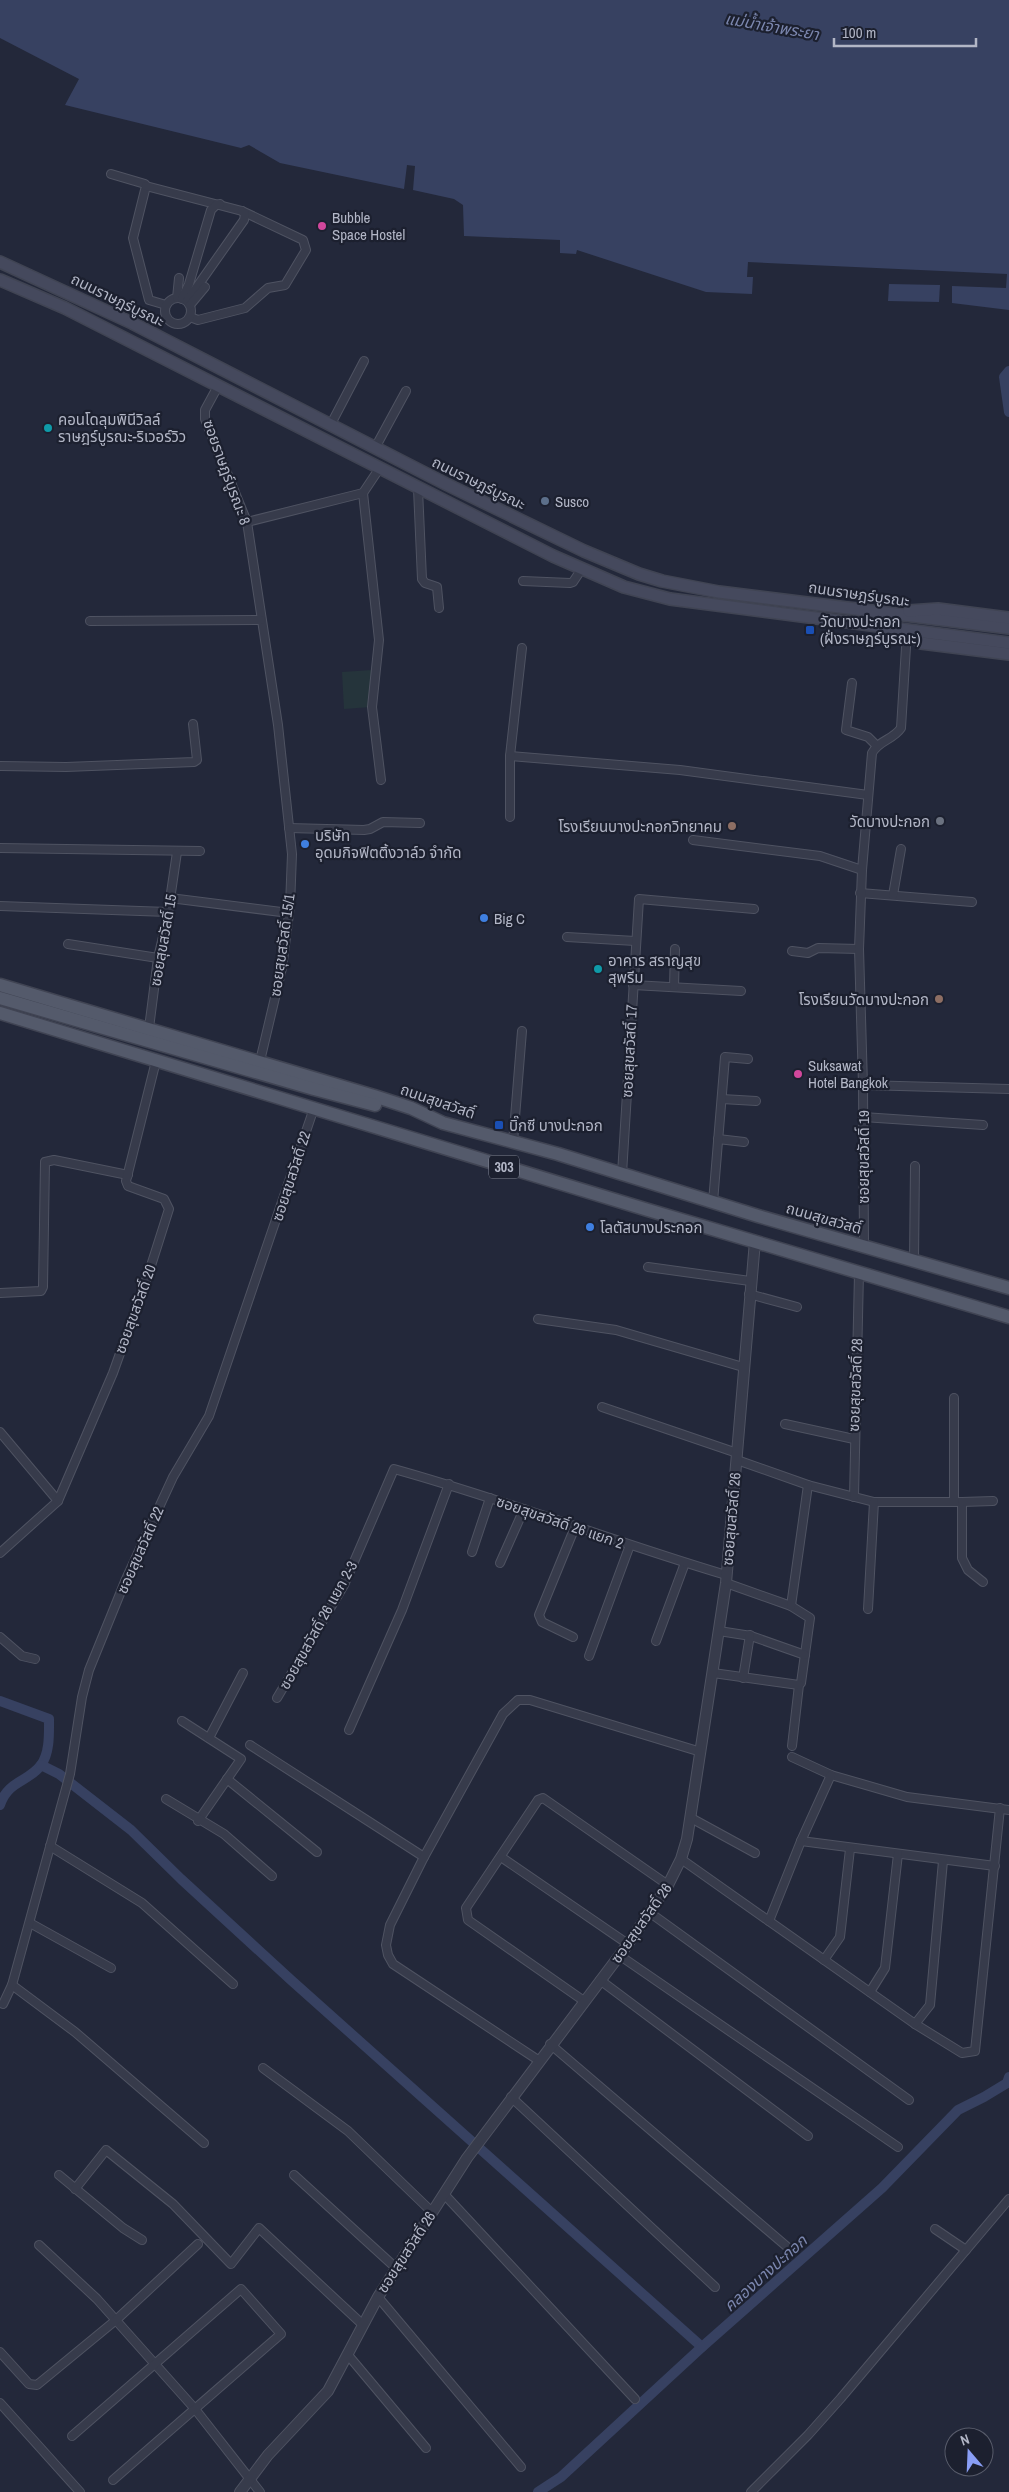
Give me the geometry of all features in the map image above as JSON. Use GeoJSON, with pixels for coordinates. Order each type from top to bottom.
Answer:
{"type":"FeatureCollection","features":[{"type":"Feature","properties":{"kind":"main road","name":"ถนนราษฎร์บูรณะ"},"geometry":{"type":"LineString","coordinates":[[0,262],[90,303],[584,551],[639,574],[662,581],[719,592],[1009,628]]}},
{"type":"Feature","properties":{"kind":"main road","name":"ถนนราษฎร์บูรณะ"},"geometry":{"type":"LineString","coordinates":[[0,280],[83,318],[418,489],[582,570],[624,587],[670,599],[1009,643]]}},
{"type":"Feature","properties":{"kind":"main road"},"geometry":{"type":"LineString","coordinates":[[83,318],[90,303]]}},
{"type":"Feature","properties":{"kind":"main road"},"geometry":{"type":"LineString","coordinates":[[880,612],[938,609],[1009,618]]}},
{"type":"Feature","properties":{"kind":"main road"},"geometry":{"type":"LineString","coordinates":[[907,631],[921,643],[1009,654]]}},
{"type":"Feature","properties":{"kind":"main road","name":"ถนนสุขสวัสดิ์"},"geometry":{"type":"LineString","coordinates":[[0,985],[260,1061],[411,1108],[434,1120],[1009,1288]]}},
{"type":"Feature","properties":{"kind":"main road","name":"303"},"geometry":{"type":"LineString","coordinates":[[0,998],[314,1089],[434,1120]]}},
{"type":"Feature","properties":{"kind":"main road","name":"303"},"geometry":{"type":"LineString","coordinates":[[0,1013],[1009,1317]]}},
{"type":"Feature","properties":{"kind":"street"},"geometry":{"type":"LineString","coordinates":[[111,174],[145,184],[146,186],[242,210],[303,240],[306,250],[285,285],[268,288],[245,308],[198,320],[190,317],[184,301],[180,278]]}},
{"type":"Feature","properties":{"kind":"street"},"geometry":{"type":"LineString","coordinates":[[146,186],[134,233],[134,246],[149,300],[166,306]]}},
{"type":"Feature","properties":{"kind":"street"},"geometry":{"type":"LineString","coordinates":[[184,301],[211,210],[213,206],[220,204]]}},
{"type":"Feature","properties":{"kind":"street"},"geometry":{"type":"LineString","coordinates":[[184,301],[244,220],[245,214],[242,210]]}},
{"type":"Feature","properties":{"kind":"street"},"geometry":{"type":"LineString","coordinates":[[190,317],[185,322],[174,324],[167,319],[166,306],[172,300],[184,301],[205,287]]}},
{"type":"Feature","properties":{"kind":"street"},"geometry":{"type":"LineString","coordinates":[[332,424],[364,362]]}},
{"type":"Feature","properties":{"kind":"street","name":"ซอยราษฎร์บูรณะ 8"},"geometry":{"type":"LineString","coordinates":[[218,386],[205,410],[205,419],[247,522],[262,620]]}},
{"type":"Feature","properties":{"kind":"street"},"geometry":{"type":"LineString","coordinates":[[376,448],[406,391]]}},
{"type":"Feature","properties":{"kind":"street"},"geometry":{"type":"LineString","coordinates":[[379,469],[363,493],[379,640],[372,707],[381,780]]}},
{"type":"Feature","properties":{"kind":"street"},"geometry":{"type":"LineString","coordinates":[[418,489],[422,579],[425,583],[436,584],[439,608]]}},
{"type":"Feature","properties":{"kind":"street"},"geometry":{"type":"LineString","coordinates":[[247,522],[363,493]]}},
{"type":"Feature","properties":{"kind":"street"},"geometry":{"type":"LineString","coordinates":[[523,581],[570,583],[582,570]]}},
{"type":"Feature","properties":{"kind":"street"},"geometry":{"type":"LineString","coordinates":[[90,621],[262,620]]}},
{"type":"Feature","properties":{"kind":"street","name":"ซอยสุขสวัสดิ์ 15/1"},"geometry":{"type":"LineString","coordinates":[[260,1061],[282,968],[289,913],[292,854],[278,726],[262,620]]}},
{"type":"Feature","properties":{"kind":"street"},"geometry":{"type":"LineString","coordinates":[[852,683],[846,730],[868,737],[876,746],[898,734],[901,728],[907,631]]}},
{"type":"Feature","properties":{"kind":"street"},"geometry":{"type":"LineString","coordinates":[[510,816],[510,756],[522,648]]}},
{"type":"Feature","properties":{"kind":"street"},"geometry":{"type":"LineString","coordinates":[[0,766],[66,767],[194,762],[197,760],[193,724]]}},
{"type":"Feature","properties":{"kind":"street","name":"ซอยสุขสวัสดิ์ 19"},"geometry":{"type":"LineString","coordinates":[[864,1246],[864,1085],[859,949],[860,893],[872,753],[876,746]]}},
{"type":"Feature","properties":{"kind":"street"},"geometry":{"type":"LineString","coordinates":[[510,756],[680,770],[868,795]]}},
{"type":"Feature","properties":{"kind":"street"},"geometry":{"type":"LineString","coordinates":[[289,828],[364,830],[370,829],[382,822],[420,823]]}},
{"type":"Feature","properties":{"kind":"street"},"geometry":{"type":"LineString","coordinates":[[693,840],[820,856],[862,870]]}},
{"type":"Feature","properties":{"kind":"street"},"geometry":{"type":"LineString","coordinates":[[0,848],[200,852]]}},
{"type":"Feature","properties":{"kind":"street"},"geometry":{"type":"LineString","coordinates":[[893,895],[902,848]]}},
{"type":"Feature","properties":{"kind":"street","name":"ซอยสุขสวัสดิ์ 15"},"geometry":{"type":"LineString","coordinates":[[149,1028],[158,958],[168,912],[176,852]]}},
{"type":"Feature","properties":{"kind":"street"},"geometry":{"type":"LineString","coordinates":[[860,893],[972,902]]}},
{"type":"Feature","properties":{"kind":"street"},"geometry":{"type":"LineString","coordinates":[[170,898],[289,913]]}},
{"type":"Feature","properties":{"kind":"street","name":"ซอยสุขสวัสดิ์ 17"},"geometry":{"type":"LineString","coordinates":[[622,1174],[638,899],[754,909]]}},
{"type":"Feature","properties":{"kind":"street"},"geometry":{"type":"LineString","coordinates":[[0,906],[168,912]]}},
{"type":"Feature","properties":{"kind":"street"},"geometry":{"type":"LineString","coordinates":[[566,937],[613,936],[635,941]]}},
{"type":"Feature","properties":{"kind":"street"},"geometry":{"type":"LineString","coordinates":[[68,944],[158,958]]}},
{"type":"Feature","properties":{"kind":"street"},"geometry":{"type":"LineString","coordinates":[[792,951],[808,953],[818,948],[859,949]]}},
{"type":"Feature","properties":{"kind":"street"},"geometry":{"type":"LineString","coordinates":[[674,987],[675,949]]}},
{"type":"Feature","properties":{"kind":"street"},"geometry":{"type":"LineString","coordinates":[[633,985],[741,991]]}},
{"type":"Feature","properties":{"kind":"street"},"geometry":{"type":"LineString","coordinates":[[513,1142],[522,1032]]}},
{"type":"Feature","properties":{"kind":"street"},"geometry":{"type":"LineString","coordinates":[[713,1202],[725,1057],[748,1059]]}},
{"type":"Feature","properties":{"kind":"street"},"geometry":{"type":"LineString","coordinates":[[0,1293],[42,1291],[45,1162],[54,1160],[128,1175],[156,1061]]}},
{"type":"Feature","properties":{"kind":"street"},"geometry":{"type":"LineString","coordinates":[[864,1085],[1009,1089]]}},
{"type":"Feature","properties":{"kind":"street"},"geometry":{"type":"LineString","coordinates":[[722,1099],[756,1101]]}},
{"type":"Feature","properties":{"kind":"street","name":"ซอยสุขสวัสดิ์ 22"},"geometry":{"type":"LineString","coordinates":[[3,2004],[12,1985],[30,1922],[71,1766],[82,1697],[89,1670],[126,1579],[173,1476],[209,1416],[314,1108]]}},
{"type":"Feature","properties":{"kind":"street"},"geometry":{"type":"LineString","coordinates":[[863,1117],[983,1126]]}},
{"type":"Feature","properties":{"kind":"street"},"geometry":{"type":"LineString","coordinates":[[718,1139],[744,1142]]}},
{"type":"Feature","properties":{"kind":"street"},"geometry":{"type":"LineString","coordinates":[[914,1261],[915,1166]]}},
{"type":"Feature","properties":{"kind":"street","name":"ซอยสุขสวัสดิ์ 20"},"geometry":{"type":"LineString","coordinates":[[0,1553],[58,1501],[113,1373],[149,1272],[169,1209],[164,1200],[128,1186],[128,1175]]}},
{"type":"Feature","properties":{"kind":"street","name":"ซอยสุขสวัสดิ์ 26"},"geometry":{"type":"LineString","coordinates":[[240,2492],[268,2455],[328,2391],[348,2355],[362,2324],[432,2212],[538,2060],[628,1944],[668,1885],[681,1859],[691,1818],[714,1673],[726,1579],[750,1281],[755,1242]]}},
{"type":"Feature","properties":{"kind":"street"},"geometry":{"type":"LineString","coordinates":[[648,1267],[750,1281]]}},
{"type":"Feature","properties":{"kind":"street","name":"ซอยสุขสวัสดิ์ 28"},"geometry":{"type":"LineString","coordinates":[[854,1497],[858,1273]]}},
{"type":"Feature","properties":{"kind":"street"},"geometry":{"type":"LineString","coordinates":[[749,1294],[797,1306]]}},
{"type":"Feature","properties":{"kind":"street"},"geometry":{"type":"LineString","coordinates":[[538,1319],[616,1330],[743,1367]]}},
{"type":"Feature","properties":{"kind":"street"},"geometry":{"type":"LineString","coordinates":[[954,1398],[962,1558],[968,1570],[983,1582]]}},
{"type":"Feature","properties":{"kind":"street"},"geometry":{"type":"LineString","coordinates":[[602,1407],[737,1456],[808,1485],[874,1502],[993,1501]]}},
{"type":"Feature","properties":{"kind":"street"},"geometry":{"type":"LineString","coordinates":[[785,1424],[854,1439]]}},
{"type":"Feature","properties":{"kind":"street"},"geometry":{"type":"LineString","coordinates":[[0,1432],[58,1501]]}},
{"type":"Feature","properties":{"kind":"street","name":"ซอยสุขสวัสดิ์ 26 แยก 2"},"geometry":{"type":"LineString","coordinates":[[394,1469],[449,1484],[685,1563],[791,1606],[810,1618],[805,1655]]}},
{"type":"Feature","properties":{"kind":"street","name":"ซอยสุขสวัสดิ์ 26 แยก 2-3"},"geometry":{"type":"LineString","coordinates":[[277,1698],[344,1585],[394,1469]]}},
{"type":"Feature","properties":{"kind":"street"},"geometry":{"type":"LineString","coordinates":[[349,1730],[402,1610],[449,1484]]}},
{"type":"Feature","properties":{"kind":"street"},"geometry":{"type":"LineString","coordinates":[[791,1606],[808,1485]]}},
{"type":"Feature","properties":{"kind":"street"},"geometry":{"type":"LineString","coordinates":[[472,1552],[490,1498]]}},
{"type":"Feature","properties":{"kind":"street"},"geometry":{"type":"LineString","coordinates":[[868,1609],[874,1502]]}},
{"type":"Feature","properties":{"kind":"street"},"geometry":{"type":"LineString","coordinates":[[500,1563],[524,1509]]}},
{"type":"Feature","properties":{"kind":"street"},"geometry":{"type":"LineString","coordinates":[[573,1636],[542,1622],[539,1617],[575,1527]]}},
{"type":"Feature","properties":{"kind":"street"},"geometry":{"type":"LineString","coordinates":[[589,1656],[630,1546]]}},
{"type":"Feature","properties":{"kind":"street"},"geometry":{"type":"LineString","coordinates":[[656,1641],[685,1563]]}},
{"type":"Feature","properties":{"kind":"street"},"geometry":{"type":"LineString","coordinates":[[719,1631],[750,1636],[805,1655],[801,1683],[799,1685],[792,1746]]}},
{"type":"Feature","properties":{"kind":"street"},"geometry":{"type":"LineString","coordinates":[[743,1678],[750,1636]]}},
{"type":"Feature","properties":{"kind":"street"},"geometry":{"type":"LineString","coordinates":[[0,1637],[22,1656],[35,1659]]}},
{"type":"Feature","properties":{"kind":"street"},"geometry":{"type":"LineString","coordinates":[[209,1738],[243,1673]]}},
{"type":"Feature","properties":{"kind":"street"},"geometry":{"type":"LineString","coordinates":[[714,1673],[799,1685]]}},
{"type":"Feature","properties":{"kind":"street"},"geometry":{"type":"LineString","coordinates":[[538,2060],[393,1964],[388,1956],[386,1945],[390,1925],[424,1857],[503,1714],[518,1700],[530,1700],[701,1752]]}},
{"type":"Feature","properties":{"kind":"street"},"geometry":{"type":"LineString","coordinates":[[182,1721],[241,1759],[198,1820]]}},
{"type":"Feature","properties":{"kind":"street"},"geometry":{"type":"LineString","coordinates":[[250,1745],[424,1857]]}},
{"type":"Feature","properties":{"kind":"street"},"geometry":{"type":"LineString","coordinates":[[792,1758],[831,1776],[907,1797],[1009,1810]]}},
{"type":"Feature","properties":{"kind":"street"},"geometry":{"type":"LineString","coordinates":[[769,1921],[801,1841],[831,1776]]}},
{"type":"Feature","properties":{"kind":"street"},"geometry":{"type":"LineString","coordinates":[[227,1779],[317,1852]]}},
{"type":"Feature","properties":{"kind":"street"},"geometry":{"type":"LineString","coordinates":[[584,2001],[468,1920],[466,1908],[538,1800],[543,1798],[668,1885]]}},
{"type":"Feature","properties":{"kind":"street"},"geometry":{"type":"LineString","coordinates":[[166,1799],[224,1834],[272,1876]]}},
{"type":"Feature","properties":{"kind":"street"},"geometry":{"type":"LineString","coordinates":[[681,1859],[915,2024],[962,2053],[975,2051],[1000,1808]]}},
{"type":"Feature","properties":{"kind":"street"},"geometry":{"type":"LineString","coordinates":[[691,1818],[755,1853]]}},
{"type":"Feature","properties":{"kind":"street"},"geometry":{"type":"LineString","coordinates":[[801,1841],[942,1861],[995,1866]]}},
{"type":"Feature","properties":{"kind":"street"},"geometry":{"type":"LineString","coordinates":[[50,1846],[142,1903],[233,1984]]}},
{"type":"Feature","properties":{"kind":"street"},"geometry":{"type":"LineString","coordinates":[[824,1960],[840,1937],[850,1849]]}},
{"type":"Feature","properties":{"kind":"street"},"geometry":{"type":"LineString","coordinates":[[870,1992],[885,1968],[898,1854]]}},
{"type":"Feature","properties":{"kind":"street"},"geometry":{"type":"LineString","coordinates":[[501,1857],[628,1944]]}},
{"type":"Feature","properties":{"kind":"street"},"geometry":{"type":"LineString","coordinates":[[915,2024],[930,2005],[942,1861]]}},
{"type":"Feature","properties":{"kind":"street"},"geometry":{"type":"LineString","coordinates":[[649,1912],[908,2100]]}},
{"type":"Feature","properties":{"kind":"street"},"geometry":{"type":"LineString","coordinates":[[30,1922],[110,1968]]}},
{"type":"Feature","properties":{"kind":"street"},"geometry":{"type":"LineString","coordinates":[[619,1955],[898,2147]]}},
{"type":"Feature","properties":{"kind":"street"},"geometry":{"type":"LineString","coordinates":[[600,1980],[808,2136]]}},
{"type":"Feature","properties":{"kind":"street"},"geometry":{"type":"LineString","coordinates":[[12,1985],[75,2032],[204,2143]]}},
{"type":"Feature","properties":{"kind":"street"},"geometry":{"type":"LineString","coordinates":[[550,2044],[792,2251]]}},
{"type":"Feature","properties":{"kind":"street"},"geometry":{"type":"LineString","coordinates":[[263,2068],[348,2131],[432,2212]]}},
{"type":"Feature","properties":{"kind":"street"},"geometry":{"type":"LineString","coordinates":[[511,2097],[715,2287]]}},
{"type":"Feature","properties":{"kind":"street"},"geometry":{"type":"LineString","coordinates":[[75,2189],[106,2150],[173,2204],[231,2264],[259,2228],[362,2324]]}},
{"type":"Feature","properties":{"kind":"street"},"geometry":{"type":"LineString","coordinates":[[59,2175],[123,2228],[142,2240]]}},
{"type":"Feature","properties":{"kind":"street"},"geometry":{"type":"LineString","coordinates":[[294,2175],[396,2268]]}},
{"type":"Feature","properties":{"kind":"street"},"geometry":{"type":"LineString","coordinates":[[444,2194],[635,2398]]}},
{"type":"Feature","properties":{"kind":"street"},"geometry":{"type":"LineString","coordinates":[[751,2492],[827,2414],[1009,2199]]}},
{"type":"Feature","properties":{"kind":"street"},"geometry":{"type":"LineString","coordinates":[[935,2229],[966,2250]]}},
{"type":"Feature","properties":{"kind":"street"},"geometry":{"type":"LineString","coordinates":[[0,2352],[29,2384],[37,2385],[116,2320],[198,2244]]}},
{"type":"Feature","properties":{"kind":"street"},"geometry":{"type":"LineString","coordinates":[[39,2245],[97,2299],[116,2320],[195,2409],[260,2492]]}},
{"type":"Feature","properties":{"kind":"street"},"geometry":{"type":"LineString","coordinates":[[72,2436],[241,2289],[281,2334],[113,2480]]}},
{"type":"Feature","properties":{"kind":"street"},"geometry":{"type":"LineString","coordinates":[[378,2297],[521,2468]]}},
{"type":"Feature","properties":{"kind":"street"},"geometry":{"type":"LineString","coordinates":[[348,2355],[426,2448]]}},
{"type":"Feature","properties":{"kind":"street"},"geometry":{"type":"LineString","coordinates":[[0,2403],[80,2492]]}},
{"type":"Feature","properties":{"kind":"shaded area"},"geometry":{"type":"Polygon","coordinates":[[[372,670],[370,707],[344,709],[342,672],[372,670]]]}},
{"type":"Feature","properties":{"kind":"water","name":"แม่น้ำเจ้าพระยา"},"geometry":{"type":"Polygon","coordinates":[[[0,0],[1009,0],[1009,310],[952,303],[952,286],[1006,288],[1007,274],[748,262],[747,277],[753,277],[752,294],[706,292],[577,250],[576,254],[560,253],[560,240],[464,236],[463,205],[454,199],[413,190],[415,166],[407,165],[404,189],[280,163],[249,145],[241,148],[65,105],[79,79],[0,38],[0,0]]]}},
{"type":"Feature","properties":{"kind":"water"},"geometry":{"type":"Polygon","coordinates":[[[889,284],[940,285],[939,302],[888,301],[889,284]]]}},
{"type":"Feature","properties":{"kind":"waterway","name":"คลองบางปะกอก"},"geometry":{"type":"LineString","coordinates":[[1009,371],[1004,377],[1009,412]]}},
{"type":"Feature","properties":{"kind":"waterway"},"geometry":{"type":"LineString","coordinates":[[0,1701],[49,1719],[49,1737],[44,1760],[36,1771],[8,1791],[0,1805]]}},
{"type":"Feature","properties":{"kind":"waterway"},"geometry":{"type":"LineString","coordinates":[[41,1765],[59,1774],[131,1830],[181,1879],[291,1980],[702,2347]]}},
{"type":"Feature","properties":{"kind":"waterway","name":"คลองบางปะกอก"},"geometry":{"type":"LineString","coordinates":[[538,2492],[561,2477],[702,2347],[882,2188],[958,2110],[1007,2083],[1009,2077]]}},
{"type":"Feature","properties":{"kind":"place","name":"Bubble Space Hostel"},"geometry":{"type":"Point","coordinates":[322,226]}},
{"type":"Feature","properties":{"kind":"place","name":"คอนโดลุมพินีวิลล์ ราษฎร์บูรณะ-ริเวอร์วิว"},"geometry":{"type":"Point","coordinates":[48,428]}},
{"type":"Feature","properties":{"kind":"place","name":"Susco"},"geometry":{"type":"Point","coordinates":[545,501]}},
{"type":"Feature","properties":{"kind":"place","name":"วัดบางปะกอก (ฝั่งราษฎร์บูรณะ)"},"geometry":{"type":"Point","coordinates":[810,630]}},
{"type":"Feature","properties":{"kind":"place","name":"วัดบางปะกอก"},"geometry":{"type":"Point","coordinates":[940,821]}},
{"type":"Feature","properties":{"kind":"place","name":"โรงเรียนบางปะกอกวิทยาคม"},"geometry":{"type":"Point","coordinates":[732,826]}},
{"type":"Feature","properties":{"kind":"place","name":"บริษัท อุดมกิจฟิตติ้งวาล์ว จำกัด"},"geometry":{"type":"Point","coordinates":[305,844]}},
{"type":"Feature","properties":{"kind":"place","name":"Big C"},"geometry":{"type":"Point","coordinates":[484,918]}},
{"type":"Feature","properties":{"kind":"place","name":"อาคาร สราญสุข สุพรีม"},"geometry":{"type":"Point","coordinates":[598,969]}},
{"type":"Feature","properties":{"kind":"place","name":"โรงเรียนวัดบางปะกอก"},"geometry":{"type":"Point","coordinates":[939,999]}},
{"type":"Feature","properties":{"kind":"place","name":"Suksawat Hotel Bangkok"},"geometry":{"type":"Point","coordinates":[798,1074]}},
{"type":"Feature","properties":{"kind":"place","name":"บิ๊กซี บางปะกอก"},"geometry":{"type":"Point","coordinates":[499,1125]}},
{"type":"Feature","properties":{"kind":"place","name":"โลตัสบางประกอก"},"geometry":{"type":"Point","coordinates":[590,1227]}}]}
